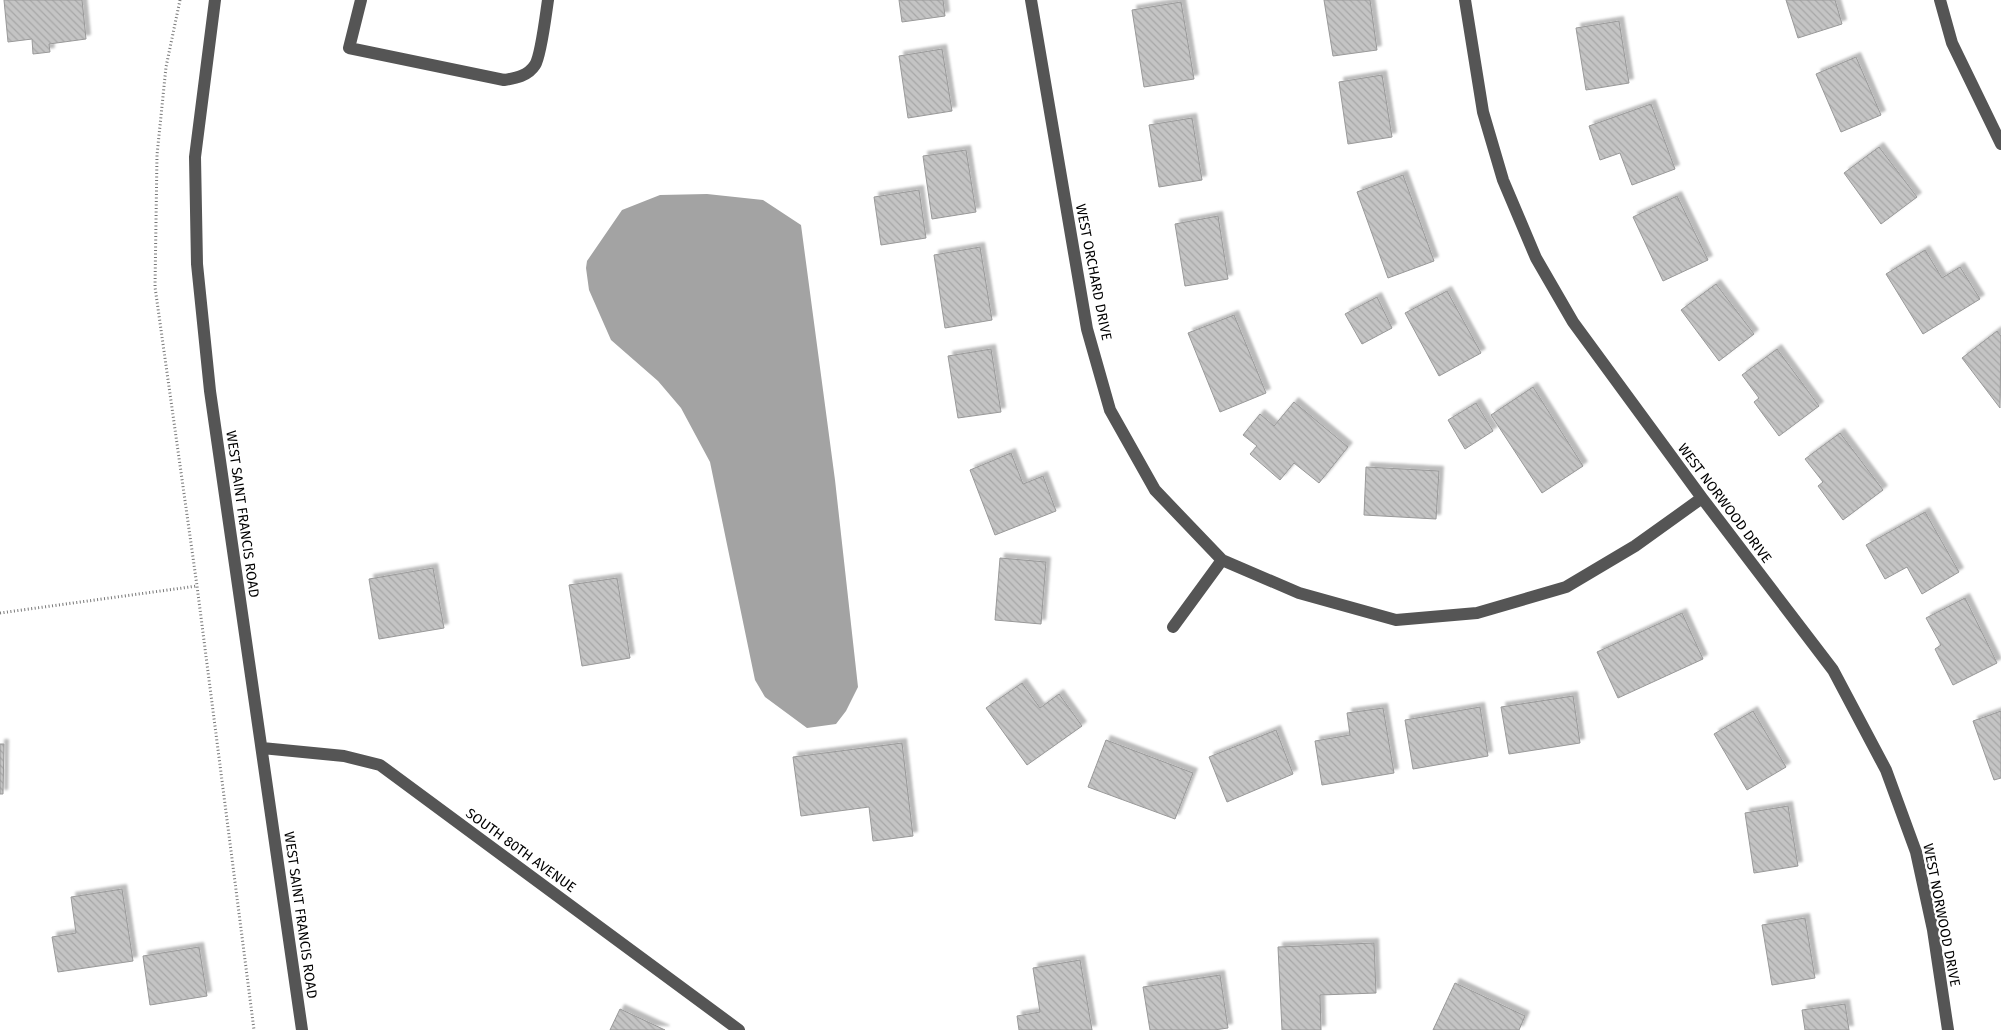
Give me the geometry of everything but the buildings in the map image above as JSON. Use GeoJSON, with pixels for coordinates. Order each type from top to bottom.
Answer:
{"type":"FeatureCollection","features":[{"type":"Feature","properties":{"kind":"street","name":"WEST SAINT FRANCIS ROAD"},"geometry":{"type":"LineString","coordinates":[[215,0],[196,157],[197,264],[210,391],[302,1030]]}},
{"type":"Feature","properties":{"kind":"street"},"geometry":{"type":"LineString","coordinates":[[361,0],[349,48],[504,80],[518,78],[528,73],[536,64],[548,0]]}},
{"type":"Feature","properties":{"kind":"street","name":"WEST ORCHARD DRIVE"},"geometry":{"type":"LineString","coordinates":[[1031,0],[1087,329],[1110,410],[1155,490],[1222,560],[1299,594],[1396,620],[1477,613],[1566,587],[1635,546],[1702,498]]}},
{"type":"Feature","properties":{"kind":"street","name":"WEST NORWOOD DRIVE"},"geometry":{"type":"LineString","coordinates":[[1465,0],[1483,112],[1503,180],[1536,258],[1573,322],[1702,498],[1833,670],[1886,770],[1916,852],[1932,930],[1948,1030]]}},
{"type":"Feature","properties":{"kind":"street"},"geometry":{"type":"LineString","coordinates":[[1940,0],[1952,43],[2001,144]]}},
{"type":"Feature","properties":{"kind":"street"},"geometry":{"type":"LineString","coordinates":[[1173,627],[1222,560]]}},
{"type":"Feature","properties":{"kind":"street","name":"SOUTH 80TH AVENUE"},"geometry":{"type":"LineString","coordinates":[[262,748],[344,756],[380,764],[739,1030]]}},
{"type":"Feature","properties":{"kind":"path"},"geometry":{"type":"LineString","coordinates":[[180,0],[166,67],[157,155],[154,234],[155,287],[197,586],[254,1030]]}},
{"type":"Feature","properties":{"kind":"path"},"geometry":{"type":"LineString","coordinates":[[0,614],[197,586]]}},
{"type":"Feature","properties":{"kind":"shaded area"},"geometry":{"type":"Polygon","coordinates":[[[707,194],[763,200],[801,225],[835,480],[858,687],[846,711],[836,724],[807,728],[765,697],[755,680],[710,462],[681,408],[658,381],[611,340],[589,290],[587,261],[622,210],[660,195],[707,194]]]}}]}
